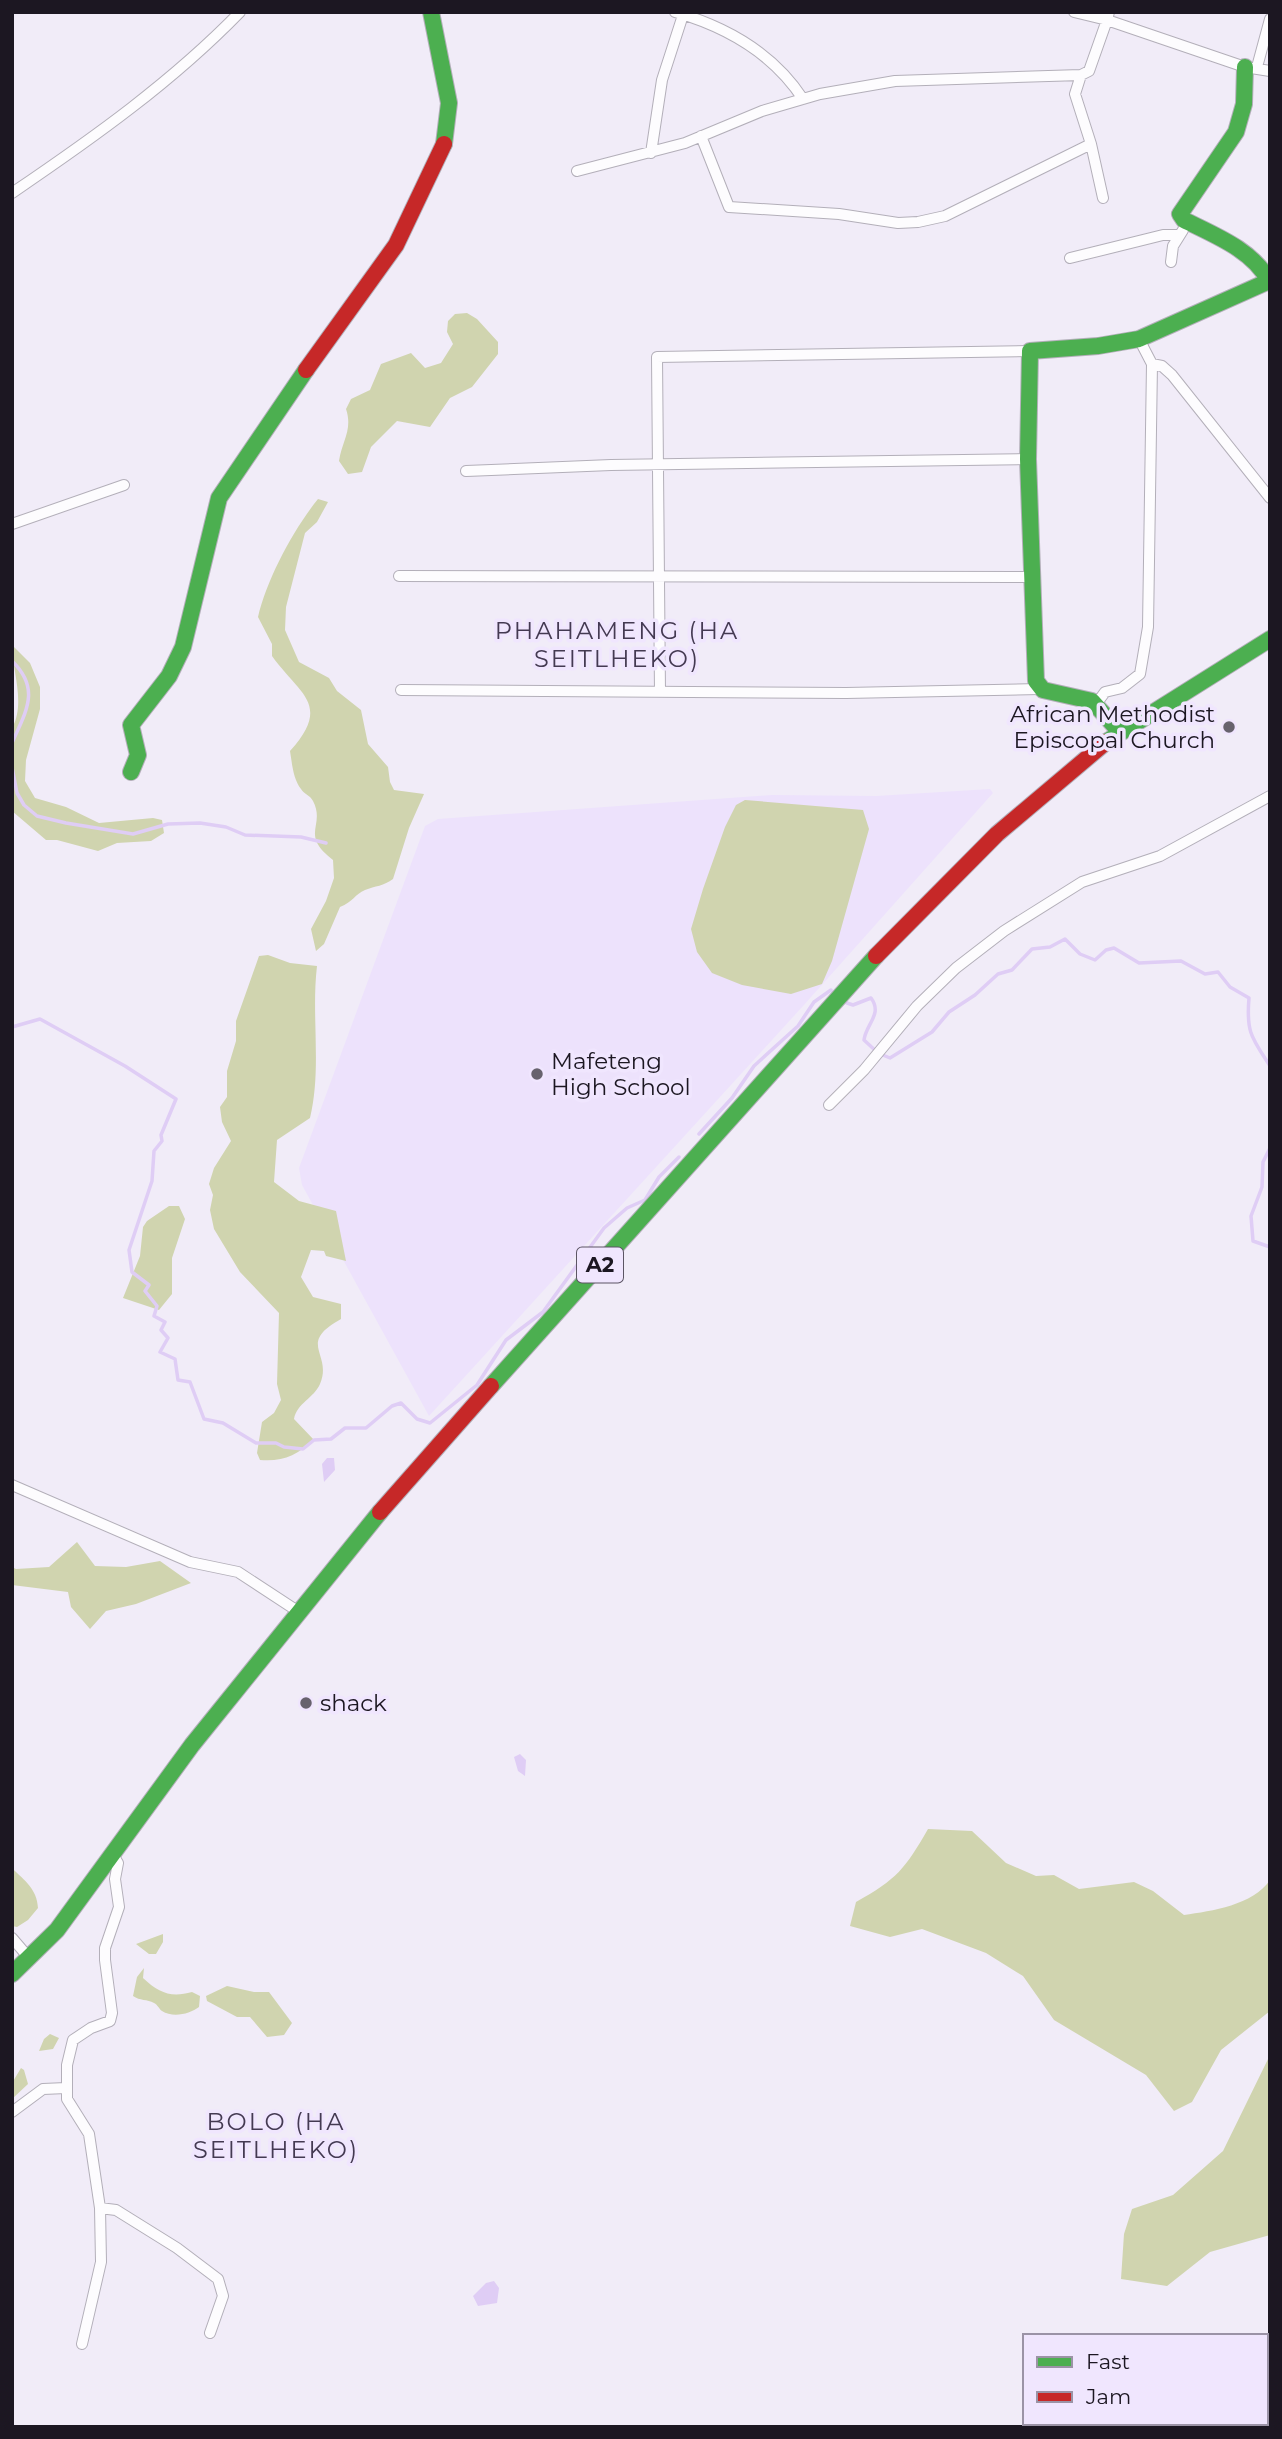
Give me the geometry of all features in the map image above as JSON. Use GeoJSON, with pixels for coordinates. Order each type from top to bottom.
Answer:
{"type":"FeatureCollection","features":[{"type":"Feature","properties":{"kind":"main road"},"geometry":{"type":"LineString","coordinates":[[131,772],[138,755],[131,725],[169,676],[183,647],[213,533],[219,498],[287,394],[337,331],[396,245],[443,150],[449,103],[431,12]]}},
{"type":"Feature","properties":{"kind":"main road"},"geometry":{"type":"LineString","coordinates":[[1119,731],[1097,703],[1080,694],[1040,689],[1036,681],[1028,460],[1030,351],[1098,346],[1139,339],[1269,281],[1265,270],[1254,261],[1183,229],[1180,214],[1182,207],[1237,132],[1251,67]]}},
{"type":"Feature","properties":{"kind":"main road","name":"A2"},"geometry":{"type":"LineString","coordinates":[[12,1974],[30,1959],[88,1891],[112,1853],[192,1745],[453,1426],[891,940],[997,834],[1119,731],[1270,639]]}},
{"type":"Feature","properties":{"kind":"street"},"geometry":{"type":"LineString","coordinates":[[12,192],[95,137],[147,96],[240,12]]}},
{"type":"Feature","properties":{"kind":"street"},"geometry":{"type":"LineString","coordinates":[[1074,12],[1108,16],[1251,67],[1270,71]]}},
{"type":"Feature","properties":{"kind":"street"},"geometry":{"type":"LineString","coordinates":[[651,153],[662,80],[679,13],[733,33],[772,61],[803,99]]}},
{"type":"Feature","properties":{"kind":"street"},"geometry":{"type":"LineString","coordinates":[[578,172],[651,153],[803,99],[895,81],[1081,75],[1089,71],[1108,16]]}},
{"type":"Feature","properties":{"kind":"street"},"geometry":{"type":"LineString","coordinates":[[1251,67],[1270,19]]}},
{"type":"Feature","properties":{"kind":"street"},"geometry":{"type":"LineString","coordinates":[[1081,75],[1075,94],[1091,145],[1103,198]]}},
{"type":"Feature","properties":{"kind":"street"},"geometry":{"type":"LineString","coordinates":[[701,136],[729,207],[839,214],[898,223],[945,216],[1091,145]]}},
{"type":"Feature","properties":{"kind":"street"},"geometry":{"type":"LineString","coordinates":[[1070,258],[1183,229]]}},
{"type":"Feature","properties":{"kind":"street"},"geometry":{"type":"LineString","coordinates":[[1171,262],[1183,229]]}},
{"type":"Feature","properties":{"kind":"street"},"geometry":{"type":"LineString","coordinates":[[1097,703],[1105,692],[1122,688],[1140,674],[1148,627],[1152,364],[1139,339]]}},
{"type":"Feature","properties":{"kind":"street"},"geometry":{"type":"LineString","coordinates":[[660,692],[657,358],[1030,351]]}},
{"type":"Feature","properties":{"kind":"street"},"geometry":{"type":"LineString","coordinates":[[1152,364],[1162,366],[1172,374],[1270,498]]}},
{"type":"Feature","properties":{"kind":"street"},"geometry":{"type":"LineString","coordinates":[[466,471],[658,464],[1028,460]]}},
{"type":"Feature","properties":{"kind":"street"},"geometry":{"type":"LineString","coordinates":[[12,524],[124,485]]}},
{"type":"Feature","properties":{"kind":"street"},"geometry":{"type":"LineString","coordinates":[[399,576],[1031,577]]}},
{"type":"Feature","properties":{"kind":"street"},"geometry":{"type":"LineString","coordinates":[[401,690],[660,692],[1040,689]]}},
{"type":"Feature","properties":{"kind":"street"},"geometry":{"type":"LineString","coordinates":[[829,1105],[927,996],[956,968],[1004,931],[1082,882],[1160,856],[1270,796]]}},
{"type":"Feature","properties":{"kind":"street"},"geometry":{"type":"LineString","coordinates":[[12,1485],[190,1562],[238,1572],[299,1612]]}},
{"type":"Feature","properties":{"kind":"street"},"geometry":{"type":"LineString","coordinates":[[82,2344],[101,2262],[100,2208],[89,2134],[67,2099],[67,2065],[74,2040],[91,2028],[110,2021],[112,2013],[105,1948],[119,1907],[115,1879],[118,1863],[112,1853]]}},
{"type":"Feature","properties":{"kind":"street"},"geometry":{"type":"LineString","coordinates":[[12,1938],[30,1959]]}},
{"type":"Feature","properties":{"kind":"street"},"geometry":{"type":"LineString","coordinates":[[12,2112],[43,2089],[66,2088]]}},
{"type":"Feature","properties":{"kind":"street"},"geometry":{"type":"LineString","coordinates":[[100,2208],[116,2210],[177,2248],[218,2279],[223,2296],[210,2333]]}},
{"type":"Feature","properties":{"kind":"shaded area","name":"Mafeteng High School"},"geometry":{"type":"Polygon","coordinates":[[[990,789],[993,793],[803,1006],[429,1416],[302,1185],[299,1168],[425,826],[438,819],[772,795],[876,796],[990,789]]]}},
{"type":"Feature","properties":{"kind":"shaded area"},"geometry":{"type":"Polygon","coordinates":[[[327,1458],[334,1458],[335,1470],[324,1482],[322,1464],[327,1458]]]}},
{"type":"Feature","properties":{"kind":"shaded area"},"geometry":{"type":"Polygon","coordinates":[[[520,1754],[526,1760],[525,1776],[518,1771],[514,1757],[520,1754]]]}},
{"type":"Feature","properties":{"kind":"shaded area"},"geometry":{"type":"Polygon","coordinates":[[[494,2281],[499,2288],[497,2303],[478,2306],[473,2296],[486,2283],[494,2281]]]}},
{"type":"Feature","properties":{"kind":"green space"},"geometry":{"type":"Polygon","coordinates":[[[467,313],[477,319],[498,342],[498,354],[472,387],[450,398],[430,427],[397,421],[371,447],[362,472],[348,474],[339,461],[348,429],[346,409],[351,399],[370,390],[381,364],[411,353],[425,368],[441,363],[453,344],[447,332],[448,321],[455,314],[467,313]]]}},
{"type":"Feature","properties":{"kind":"green space"},"geometry":{"type":"Polygon","coordinates":[[[318,499],[328,502],[317,522],[305,533],[286,607],[285,630],[299,662],[329,678],[337,691],[361,710],[368,744],[388,767],[394,790],[424,794],[409,828],[393,879],[362,892],[340,907],[324,944],[316,951],[311,929],[326,901],[334,878],[333,860],[317,843],[316,810],[312,799],[302,791],[296,781],[290,751],[309,722],[310,711],[301,691],[272,656],[272,644],[258,617],[282,555],[318,499]]]}},
{"type":"Feature","properties":{"kind":"green space"},"geometry":{"type":"Polygon","coordinates":[[[12,645],[30,663],[40,687],[40,709],[26,760],[25,781],[35,798],[66,807],[99,823],[153,818],[162,820],[164,833],[151,841],[117,843],[98,851],[57,840],[46,840],[12,811],[12,728],[18,698],[12,645]]]}},
{"type":"Feature","properties":{"kind":"green space"},"geometry":{"type":"Polygon","coordinates":[[[745,800],[863,810],[869,829],[832,961],[822,984],[791,994],[742,985],[712,973],[697,952],[691,929],[703,889],[725,827],[736,805],[745,800]]]}},
{"type":"Feature","properties":{"kind":"green space"},"geometry":{"type":"Polygon","coordinates":[[[268,955],[290,963],[317,966],[314,1099],[310,1118],[277,1140],[274,1182],[299,1201],[336,1211],[346,1261],[326,1256],[324,1251],[311,1250],[301,1277],[313,1297],[341,1304],[341,1319],[321,1335],[318,1342],[323,1373],[320,1384],[298,1409],[294,1419],[314,1440],[289,1456],[276,1460],[260,1460],[257,1453],[262,1422],[274,1413],[281,1400],[277,1384],[279,1313],[240,1272],[214,1229],[210,1210],[213,1195],[209,1184],[214,1168],[231,1141],[222,1122],[220,1107],[227,1097],[227,1071],[236,1041],[236,1021],[259,956],[268,955]]]}},
{"type":"Feature","properties":{"kind":"green space"},"geometry":{"type":"Polygon","coordinates":[[[169,1206],[179,1206],[185,1219],[172,1258],[172,1294],[159,1310],[123,1298],[140,1256],[143,1227],[147,1221],[169,1206]]]}},
{"type":"Feature","properties":{"kind":"green space"},"geometry":{"type":"Polygon","coordinates":[[[77,1542],[95,1566],[126,1567],[160,1561],[191,1583],[136,1604],[106,1611],[90,1629],[71,1607],[68,1592],[12,1585],[12,1567],[49,1567],[77,1542]]]}},
{"type":"Feature","properties":{"kind":"green space"},"geometry":{"type":"Polygon","coordinates":[[[928,1829],[972,1831],[1006,1863],[1036,1876],[1054,1875],[1079,1889],[1134,1882],[1153,1891],[1184,1915],[1219,1909],[1243,1901],[1263,1889],[1270,1880],[1270,2011],[1221,2050],[1192,2102],[1174,2111],[1146,2075],[1054,2020],[1023,1976],[986,1953],[922,1929],[890,1937],[850,1926],[856,1902],[899,1872],[928,1829]]]}},
{"type":"Feature","properties":{"kind":"green space"},"geometry":{"type":"Polygon","coordinates":[[[12,1868],[33,1890],[38,1908],[28,1920],[17,1927],[12,1926],[12,1868]]]}},
{"type":"Feature","properties":{"kind":"green space"},"geometry":{"type":"Polygon","coordinates":[[[163,1934],[163,1942],[156,1954],[149,1954],[136,1944],[163,1934]]]}},
{"type":"Feature","properties":{"kind":"green space"},"geometry":{"type":"Polygon","coordinates":[[[144,1968],[143,1978],[154,1987],[171,1994],[192,1992],[200,1996],[199,2007],[176,2015],[133,1996],[137,1977],[144,1968]]]}},
{"type":"Feature","properties":{"kind":"green space"},"geometry":{"type":"Polygon","coordinates":[[[227,1986],[254,1992],[269,1992],[292,2023],[284,2035],[267,2037],[250,2017],[237,2017],[207,2001],[206,1996],[227,1986]]]}},
{"type":"Feature","properties":{"kind":"green space"},"geometry":{"type":"Polygon","coordinates":[[[50,2034],[59,2038],[53,2049],[39,2051],[44,2039],[50,2034]]]}},
{"type":"Feature","properties":{"kind":"green space"},"geometry":{"type":"Polygon","coordinates":[[[1270,2055],[1270,2235],[1210,2252],[1167,2286],[1121,2279],[1124,2234],[1132,2209],[1173,2195],[1223,2151],[1270,2055]]]}},
{"type":"Feature","properties":{"kind":"green space"},"geometry":{"type":"Polygon","coordinates":[[[21,2068],[28,2084],[12,2099],[12,2083],[21,2068]]]}},
{"type":"Feature","properties":{"kind":"waterway"},"geometry":{"type":"LineString","coordinates":[[12,661],[21,671],[28,691],[26,710],[12,743]]}},
{"type":"Feature","properties":{"kind":"waterway"},"geometry":{"type":"LineString","coordinates":[[12,767],[17,793],[24,805],[37,816],[133,834],[168,824],[200,823],[226,827],[245,835],[301,837],[326,843]]}},
{"type":"Feature","properties":{"kind":"waterway"},"geometry":{"type":"LineString","coordinates":[[847,1003],[853,1005],[871,998],[875,1014],[864,1040],[878,1053],[890,1058],[932,1032],[949,1012],[975,995],[998,974],[1012,970],[1032,949],[1050,947],[1065,939],[1080,954],[1095,960],[1106,950],[1114,948],[1139,963],[1181,961],[1205,974],[1218,972],[1230,987],[1249,998],[1248,1019],[1252,1035],[1270,1066]]}},
{"type":"Feature","properties":{"kind":"waterway"},"geometry":{"type":"LineString","coordinates":[[699,1134],[732,1098],[754,1066],[798,1026],[814,1002],[831,990]]}},
{"type":"Feature","properties":{"kind":"waterway"},"geometry":{"type":"LineString","coordinates":[[12,1027],[40,1019],[125,1066],[176,1099],[161,1135],[162,1141],[154,1151],[152,1181],[129,1250],[132,1272],[149,1285],[145,1291],[157,1306],[154,1316],[165,1322],[161,1330],[168,1338],[160,1352],[175,1359],[178,1380],[190,1382],[204,1419],[223,1423],[256,1443],[276,1443],[284,1447],[303,1449],[314,1440],[331,1439],[345,1428],[366,1428],[392,1406],[401,1403],[417,1419],[430,1423],[477,1385],[506,1340],[543,1312],[604,1228],[627,1208],[645,1200],[659,1177],[679,1157]]}},
{"type":"Feature","properties":{"kind":"waterway"},"geometry":{"type":"LineString","coordinates":[[1270,1148],[1263,1162],[1262,1187],[1251,1216],[1253,1241],[1270,1247]]}},
{"type":"Feature","properties":{"kind":"traffic: fast"},"geometry":{"type":"LineString","coordinates":[[431,12],[449,103],[444,144]]}},
{"type":"Feature","properties":{"kind":"traffic: fast"},"geometry":{"type":"LineString","coordinates":[[1119,731],[1092,701],[1043,690],[1036,681],[1028,459],[1030,351],[1098,346],[1139,339],[1269,281],[1262,270],[1243,252],[1184,220],[1180,214],[1236,132],[1244,104],[1245,67]]}},
{"type":"Feature","properties":{"kind":"traffic: fast"},"geometry":{"type":"LineString","coordinates":[[131,772],[138,755],[131,725],[169,676],[183,647],[219,498],[306,370]]}},
{"type":"Feature","properties":{"kind":"traffic: fast"},"geometry":{"type":"LineString","coordinates":[[1106,742],[1270,639]]}},
{"type":"Feature","properties":{"kind":"traffic: fast"},"geometry":{"type":"LineString","coordinates":[[491,1386],[876,956]]}},
{"type":"Feature","properties":{"kind":"traffic: fast"},"geometry":{"type":"LineString","coordinates":[[12,1974],[57,1930],[192,1745],[380,1512]]}},
{"type":"Feature","properties":{"kind":"traffic: jam"},"geometry":{"type":"LineString","coordinates":[[306,370],[396,245],[444,144]]}},
{"type":"Feature","properties":{"kind":"traffic: jam"},"geometry":{"type":"LineString","coordinates":[[876,956],[997,834],[1106,742]]}},
{"type":"Feature","properties":{"kind":"traffic: jam"},"geometry":{"type":"LineString","coordinates":[[380,1512],[491,1386]]}},
{"type":"Feature","properties":{"kind":"place","name":"African Methodist Episcopal Church"},"geometry":{"type":"Point","coordinates":[1229,727]}},
{"type":"Feature","properties":{"kind":"place","name":"Mafeteng High School"},"geometry":{"type":"Point","coordinates":[537,1074]}},
{"type":"Feature","properties":{"kind":"place","name":"shack"},"geometry":{"type":"Point","coordinates":[306,1703]}},
{"type":"Feature","properties":{"kind":"district","name":"PHAHAMENG (HA SEITLHEKO)"},"geometry":{"type":"Point","coordinates":[617,645]}},
{"type":"Feature","properties":{"kind":"district","name":"BOLO (HA SEITLHEKO)"},"geometry":{"type":"Point","coordinates":[276,2136]}}]}
